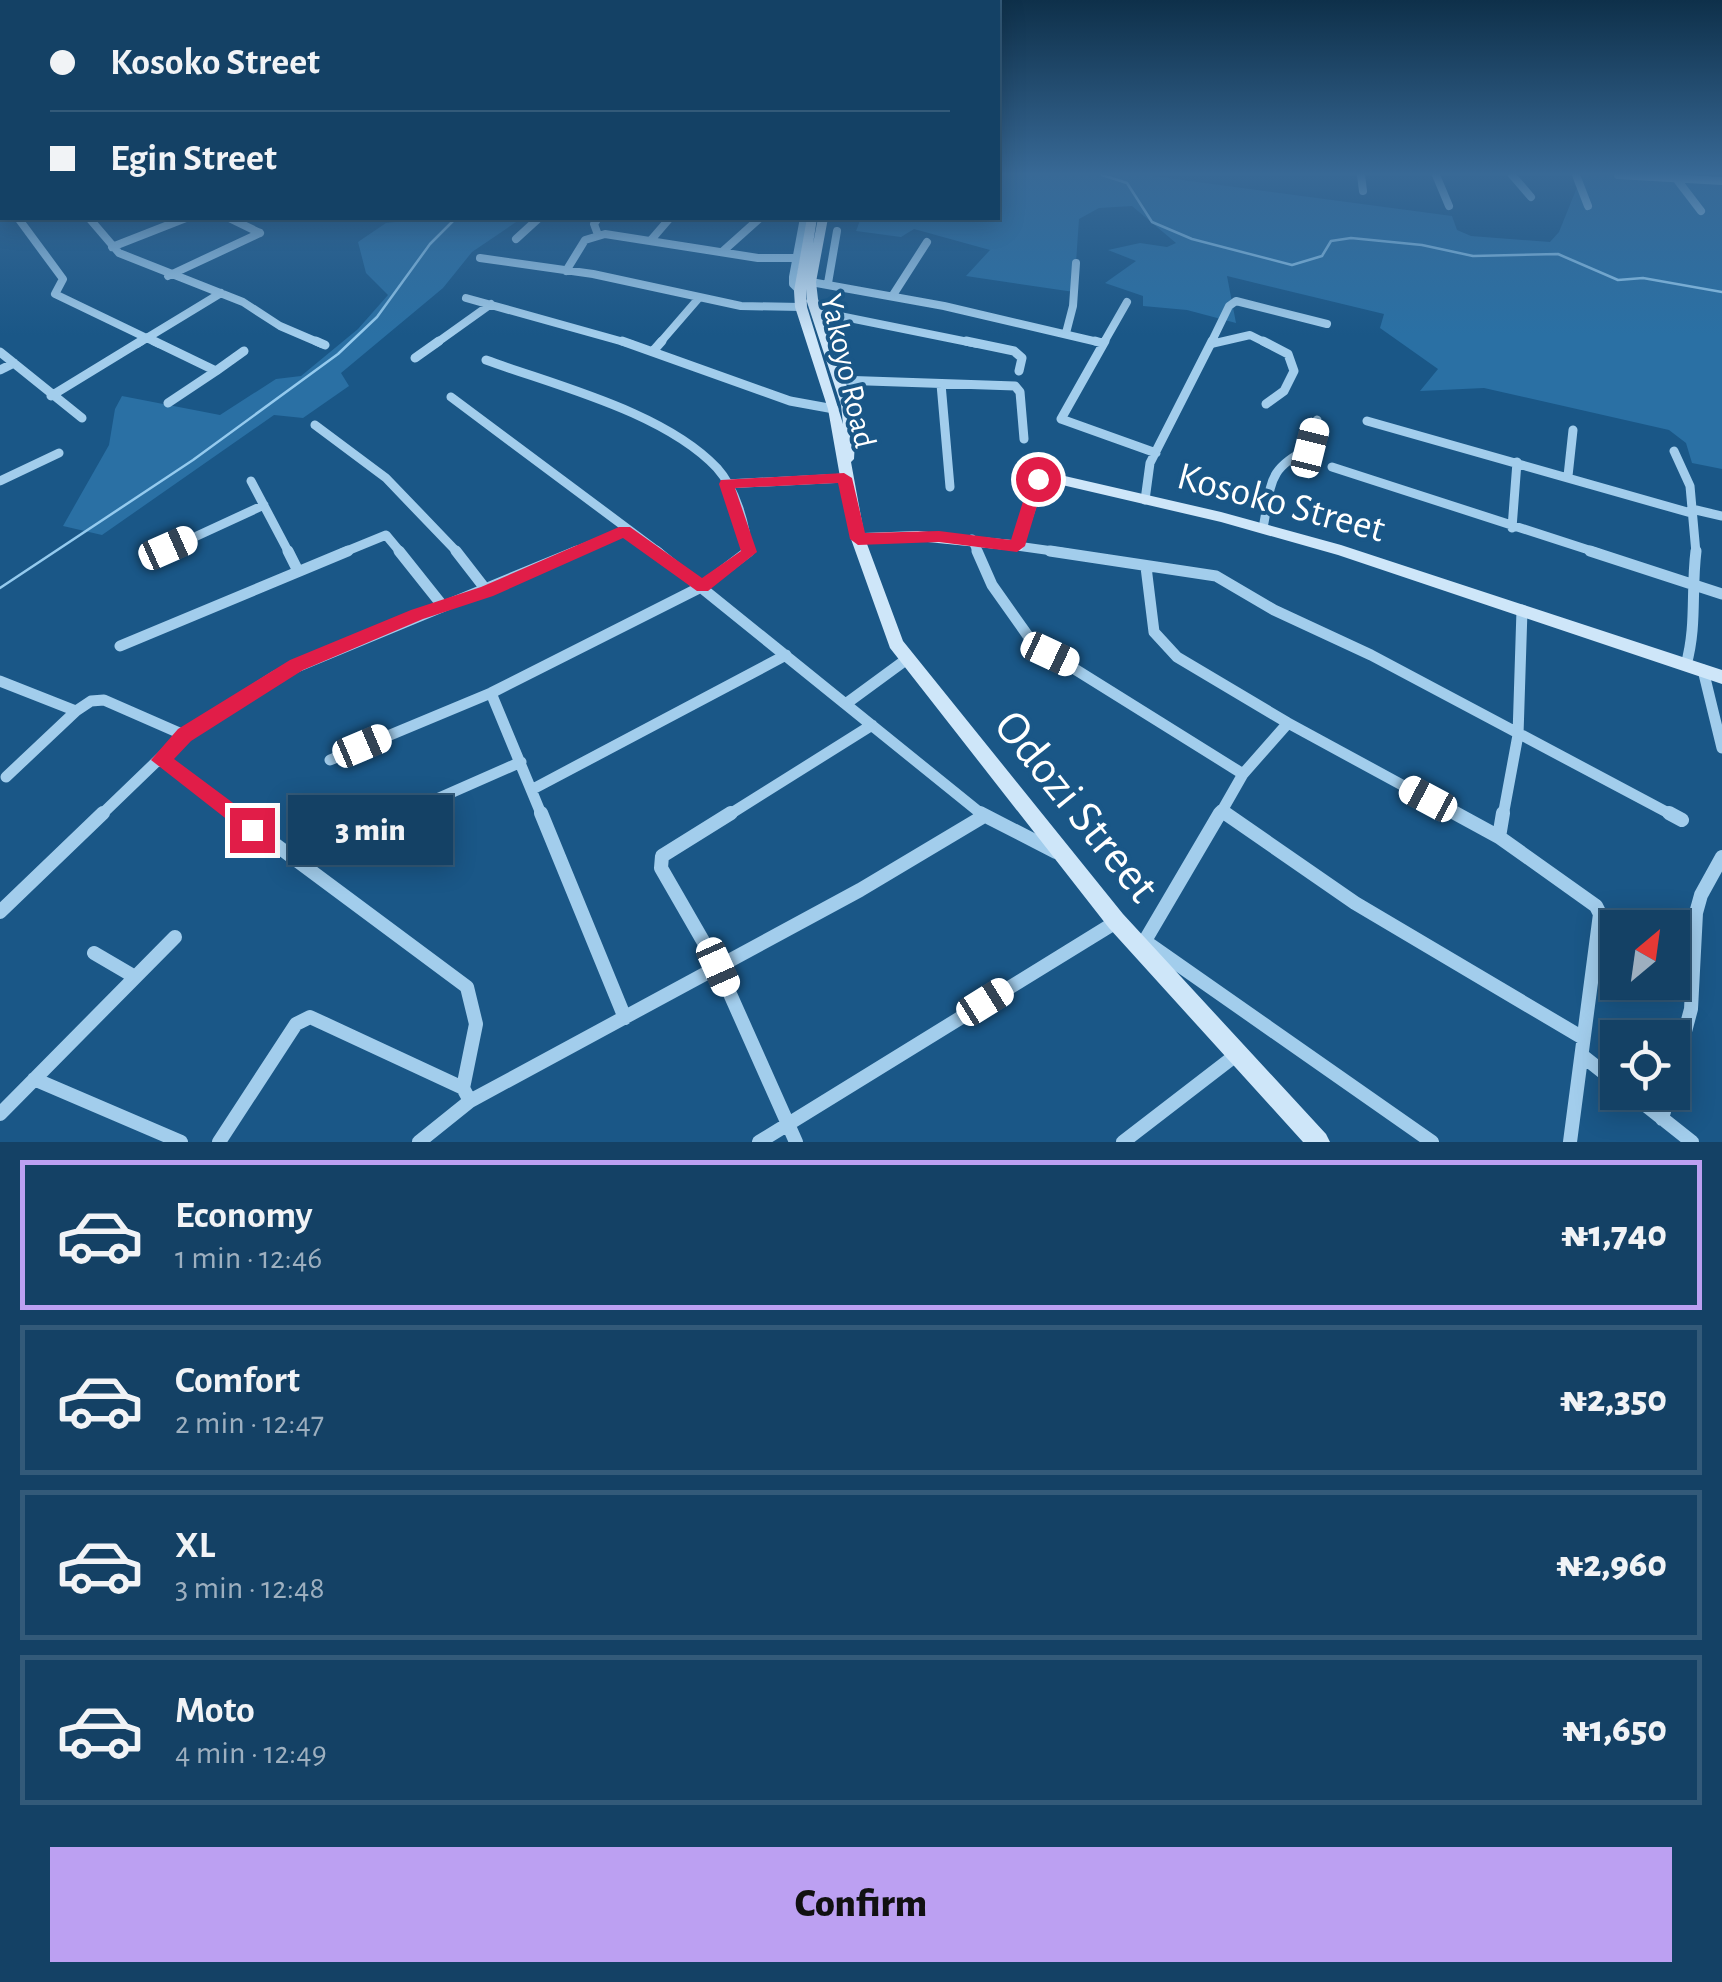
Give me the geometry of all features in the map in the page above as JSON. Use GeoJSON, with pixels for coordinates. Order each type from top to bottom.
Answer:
{"type":"FeatureCollection","features":[{"type":"Feature","properties":{"kind":"main road","name":"Yakoyo Road"},"geometry":{"type":"LineString","coordinates":[[813,228],[805,286],[834,410],[844,478]]}},
{"type":"Feature","properties":{"kind":"main road"},"geometry":{"type":"LineString","coordinates":[[814,239],[819,228]]}},
{"type":"Feature","properties":{"kind":"main road"},"geometry":{"type":"LineString","coordinates":[[808,309],[829,343],[850,422],[844,478]]}},
{"type":"Feature","properties":{"kind":"main road","name":"Kosoko Street"},"geometry":{"type":"LineString","coordinates":[[1038,479],[1043,476],[1263,528],[1722,677]]}},
{"type":"Feature","properties":{"kind":"main road","name":"Odozi Street"},"geometry":{"type":"LineString","coordinates":[[844,478],[858,539],[892,634],[907,659],[1116,921],[1144,947],[1318,1142]]}},
{"type":"Feature","properties":{"kind":"main road"},"geometry":{"type":"LineString","coordinates":[[858,539],[918,536],[1017,546],[1038,479]]}},
{"type":"Feature","properties":{"kind":"street"},"geometry":{"type":"LineString","coordinates":[[26,228],[64,280],[55,294],[216,371]]}},
{"type":"Feature","properties":{"kind":"street"},"geometry":{"type":"LineString","coordinates":[[97,228],[112,246],[168,276],[221,293],[325,345]]}},
{"type":"Feature","properties":{"kind":"street"},"geometry":{"type":"LineString","coordinates":[[112,246],[159,228]]}},
{"type":"Feature","properties":{"kind":"street"},"geometry":{"type":"LineString","coordinates":[[168,276],[260,234],[249,228]]}},
{"type":"Feature","properties":{"kind":"street"},"geometry":{"type":"LineString","coordinates":[[516,239],[528,228]]}},
{"type":"Feature","properties":{"kind":"street"},"geometry":{"type":"LineString","coordinates":[[596,228],[598,235]]}},
{"type":"Feature","properties":{"kind":"street"},"geometry":{"type":"LineString","coordinates":[[651,240],[661,228]]}},
{"type":"Feature","properties":{"kind":"street"},"geometry":{"type":"LineString","coordinates":[[722,252],[748,228]]}},
{"type":"Feature","properties":{"kind":"street"},"geometry":{"type":"LineString","coordinates":[[802,228],[792,284],[828,284],[892,296],[1102,343]]}},
{"type":"Feature","properties":{"kind":"street"},"geometry":{"type":"LineString","coordinates":[[828,284],[836,230]]}},
{"type":"Feature","properties":{"kind":"street"},"geometry":{"type":"LineString","coordinates":[[566,271],[585,240],[598,235],[796,258]]}},
{"type":"Feature","properties":{"kind":"street"},"geometry":{"type":"LineString","coordinates":[[892,296],[927,242]]}},
{"type":"Feature","properties":{"kind":"street"},"geometry":{"type":"LineString","coordinates":[[480,258],[566,271],[698,299],[774,309],[808,309],[1014,351],[1022,358],[1019,371]]}},
{"type":"Feature","properties":{"kind":"street"},"geometry":{"type":"LineString","coordinates":[[1066,332],[1073,306],[1076,263]]}},
{"type":"Feature","properties":{"kind":"street"},"geometry":{"type":"LineString","coordinates":[[51,396],[221,293]]}},
{"type":"Feature","properties":{"kind":"street"},"geometry":{"type":"LineString","coordinates":[[466,298],[654,350],[790,401],[834,410]]}},
{"type":"Feature","properties":{"kind":"street"},"geometry":{"type":"LineString","coordinates":[[654,350],[698,299]]}},
{"type":"Feature","properties":{"kind":"street"},"geometry":{"type":"LineString","coordinates":[[1127,302],[1061,419],[1156,453]]}},
{"type":"Feature","properties":{"kind":"street"},"geometry":{"type":"LineString","coordinates":[[1145,500],[1149,466],[1230,306],[1236,302],[1327,324]]}},
{"type":"Feature","properties":{"kind":"street"},"geometry":{"type":"LineString","coordinates":[[415,358],[491,304]]}},
{"type":"Feature","properties":{"kind":"street"},"geometry":{"type":"LineString","coordinates":[[1212,340],[1250,335],[1288,354],[1294,371],[1284,391],[1266,404]]}},
{"type":"Feature","properties":{"kind":"street"},"geometry":{"type":"LineString","coordinates":[[168,403],[244,351]]}},
{"type":"Feature","properties":{"kind":"street"},"geometry":{"type":"LineString","coordinates":[[0,352],[82,418]]}},
{"type":"Feature","properties":{"kind":"street"},"geometry":{"type":"LineString","coordinates":[[330,760],[491,693],[702,586],[750,552],[716,466],[648,423],[486,360]]}},
{"type":"Feature","properties":{"kind":"street"},"geometry":{"type":"LineString","coordinates":[[0,370],[14,363]]}},
{"type":"Feature","properties":{"kind":"street"},"geometry":{"type":"LineString","coordinates":[[839,380],[1018,388],[1024,439]]}},
{"type":"Feature","properties":{"kind":"street"},"geometry":{"type":"LineString","coordinates":[[941,384],[950,487]]}},
{"type":"Feature","properties":{"kind":"street"},"geometry":{"type":"LineString","coordinates":[[451,397],[702,586],[984,816],[1064,857]]}},
{"type":"Feature","properties":{"kind":"street"},"geometry":{"type":"LineString","coordinates":[[1263,528],[1274,474],[1283,462],[1310,448],[1317,420]]}},
{"type":"Feature","properties":{"kind":"street"},"geometry":{"type":"LineString","coordinates":[[1367,421],[1691,513],[1696,510],[1722,516]]}},
{"type":"Feature","properties":{"kind":"street"},"geometry":{"type":"LineString","coordinates":[[315,425],[345,444],[456,546],[487,592]]}},
{"type":"Feature","properties":{"kind":"street"},"geometry":{"type":"LineString","coordinates":[[1568,476],[1573,430]]}},
{"type":"Feature","properties":{"kind":"street"},"geometry":{"type":"LineString","coordinates":[[1674,452],[1690,486],[1696,551],[1692,584],[1695,668],[1722,748]]}},
{"type":"Feature","properties":{"kind":"street"},"geometry":{"type":"LineString","coordinates":[[0,481],[59,453]]}},
{"type":"Feature","properties":{"kind":"street"},"geometry":{"type":"LineString","coordinates":[[1512,528],[1517,462]]}},
{"type":"Feature","properties":{"kind":"street"},"geometry":{"type":"LineString","coordinates":[[1027,464],[1038,479]]}},
{"type":"Feature","properties":{"kind":"street"},"geometry":{"type":"LineString","coordinates":[[1332,467],[1722,594]]}},
{"type":"Feature","properties":{"kind":"street"},"geometry":{"type":"LineString","coordinates":[[726,484],[844,478]]}},
{"type":"Feature","properties":{"kind":"street"},"geometry":{"type":"LineString","coordinates":[[251,481],[298,570]]}},
{"type":"Feature","properties":{"kind":"street"},"geometry":{"type":"LineString","coordinates":[[157,554],[264,505]]}},
{"type":"Feature","properties":{"kind":"street"},"geometry":{"type":"LineString","coordinates":[[0,912],[184,735],[296,665],[442,605],[487,592],[625,531]]}},
{"type":"Feature","properties":{"kind":"street"},"geometry":{"type":"LineString","coordinates":[[120,646],[386,535],[442,605]]}},
{"type":"Feature","properties":{"kind":"street"},"geometry":{"type":"LineString","coordinates":[[972,539],[992,586],[1033,643],[1243,774]]}},
{"type":"Feature","properties":{"kind":"street"},"geometry":{"type":"LineString","coordinates":[[1017,546],[1224,579],[1274,610],[1371,655],[1682,820]]}},
{"type":"Feature","properties":{"kind":"street"},"geometry":{"type":"LineString","coordinates":[[1146,567],[1154,632],[1167,649],[1288,723],[1499,837],[1582,892],[1600,914],[1570,1142]]}},
{"type":"Feature","properties":{"kind":"street"},"geometry":{"type":"LineString","coordinates":[[1499,837],[1518,735],[1522,610]]}},
{"type":"Feature","properties":{"kind":"street"},"geometry":{"type":"LineString","coordinates":[[532,788],[786,655]]}},
{"type":"Feature","properties":{"kind":"street"},"geometry":{"type":"LineString","coordinates":[[847,703],[907,659]]}},
{"type":"Feature","properties":{"kind":"street"},"geometry":{"type":"LineString","coordinates":[[0,681],[76,712]]}},
{"type":"Feature","properties":{"kind":"street"},"geometry":{"type":"LineString","coordinates":[[491,693],[532,788],[570,893],[625,1018]]}},
{"type":"Feature","properties":{"kind":"street"},"geometry":{"type":"LineString","coordinates":[[6,777],[90,702],[104,700],[184,735]]}},
{"type":"Feature","properties":{"kind":"street"},"geometry":{"type":"LineString","coordinates":[[1288,723],[1243,774],[1144,947],[1432,1142]]}},
{"type":"Feature","properties":{"kind":"street"},"geometry":{"type":"LineString","coordinates":[[796,1142],[718,967],[661,868],[662,856],[872,725]]}},
{"type":"Feature","properties":{"kind":"street"},"geometry":{"type":"LineString","coordinates":[[161,760],[467,986],[474,1000],[477,1030],[467,1094]]}},
{"type":"Feature","properties":{"kind":"street"},"geometry":{"type":"LineString","coordinates":[[405,812],[521,762]]}},
{"type":"Feature","properties":{"kind":"street"},"geometry":{"type":"LineString","coordinates":[[1221,810],[1356,903],[1583,1038]]}},
{"type":"Feature","properties":{"kind":"street"},"geometry":{"type":"LineString","coordinates":[[419,1142],[467,1094],[625,1018],[860,890],[984,816]]}},
{"type":"Feature","properties":{"kind":"street"},"geometry":{"type":"LineString","coordinates":[[1689,1020],[1696,913],[1701,895],[1722,857]]}},
{"type":"Feature","properties":{"kind":"street"},"geometry":{"type":"LineString","coordinates":[[759,1142],[1116,921]]}},
{"type":"Feature","properties":{"kind":"street"},"geometry":{"type":"LineString","coordinates":[[0,1114],[176,937]]}},
{"type":"Feature","properties":{"kind":"street"},"geometry":{"type":"LineString","coordinates":[[94,953],[135,977]]}},
{"type":"Feature","properties":{"kind":"street"},"geometry":{"type":"LineString","coordinates":[[219,1142],[302,1018],[310,1017],[467,1094]]}},
{"type":"Feature","properties":{"kind":"street"},"geometry":{"type":"LineString","coordinates":[[1124,1142],[1236,1054]]}},
{"type":"Feature","properties":{"kind":"street"},"geometry":{"type":"LineString","coordinates":[[1584,1057],[1600,1070]]}},
{"type":"Feature","properties":{"kind":"street"},"geometry":{"type":"LineString","coordinates":[[34,1078],[181,1142]]}},
{"type":"Feature","properties":{"kind":"street"},"geometry":{"type":"LineString","coordinates":[[1651,1110],[1692,1142]]}},
{"type":"Feature","properties":{"kind":"street"},"geometry":{"type":"LineString","coordinates":[[1662,1119],[1664,1110]]}},
{"type":"Feature","properties":{"kind":"shaded area"},"geometry":{"type":"Polygon","coordinates":[[[378,228],[507,228],[472,252],[443,288],[341,373],[349,386],[303,418],[274,415],[102,535],[63,526],[109,445],[115,409],[122,396],[220,415],[276,379],[301,376],[358,329],[388,295],[366,273],[358,242],[378,228]]]}},
{"type":"Feature","properties":{"kind":"shaded area"},"geometry":{"type":"Polygon","coordinates":[[[857,228],[1078,228],[1074,292],[966,276],[990,250],[914,229],[901,237],[857,228]]]}},
{"type":"Feature","properties":{"kind":"shaded area"},"geometry":{"type":"Polygon","coordinates":[[[1159,228],[1456,228],[1471,236],[1550,242],[1560,228],[1722,228],[1722,469],[1692,463],[1686,443],[1669,430],[1484,388],[1420,391],[1438,369],[1380,328],[1384,314],[1227,276],[1236,323],[1187,310],[1143,306],[1143,296],[1105,283],[1136,261],[1108,250],[1140,243],[1167,247],[1176,243],[1159,228]]]}},
{"type":"Feature","properties":{"kind":"waterway"},"geometry":{"type":"LineString","coordinates":[[0,588],[193,460],[338,354],[377,317],[446,228]]}},
{"type":"Feature","properties":{"kind":"waterway"},"geometry":{"type":"LineString","coordinates":[[1167,228],[1192,239],[1292,265],[1322,256],[1331,241],[1351,238],[1422,245],[1473,256],[1558,254],[1618,280],[1643,278],[1722,292]]}},
{"type":"Feature","properties":{"kind":"route"},"geometry":{"type":"LineString","coordinates":[[252,830],[161,760],[184,735],[296,665],[417,614],[487,592],[625,531],[702,586],[750,552],[726,484],[844,478],[858,539],[918,536],[1017,546],[1038,479]]}}]}
